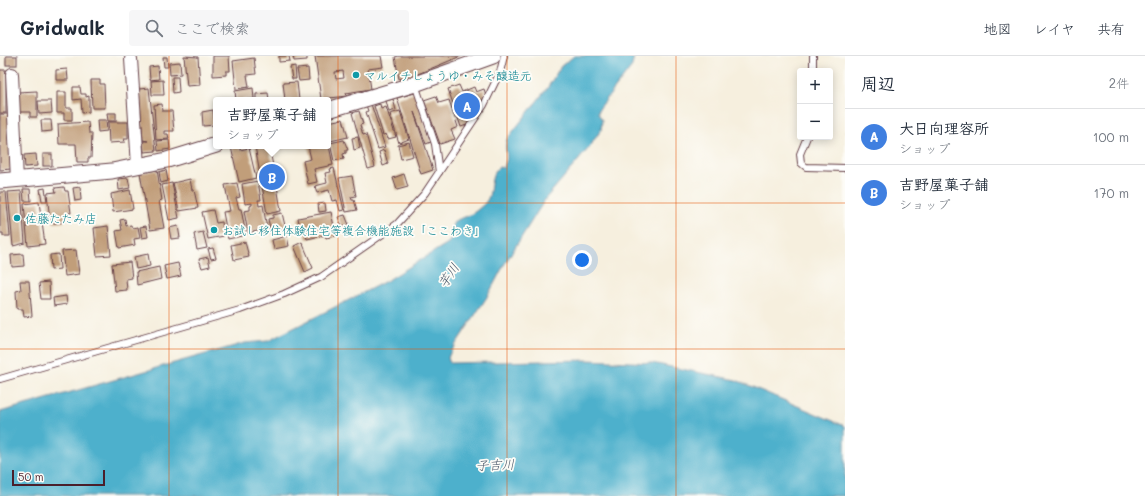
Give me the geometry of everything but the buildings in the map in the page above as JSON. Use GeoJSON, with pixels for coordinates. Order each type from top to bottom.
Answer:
{"type":"FeatureCollection","features":[{"type":"Feature","properties":{"kind":"street"},"geometry":{"type":"LineString","coordinates":[[331,109],[415,84],[493,56]]}},
{"type":"Feature","properties":{"kind":"street"},"geometry":{"type":"LineString","coordinates":[[131,59],[138,166]]}},
{"type":"Feature","properties":{"kind":"street"},"geometry":{"type":"LineString","coordinates":[[12,74],[17,180]]}},
{"type":"Feature","properties":{"kind":"street"},"geometry":{"type":"LineString","coordinates":[[0,181],[112,171],[167,160],[213,146]]}},
{"type":"Feature","properties":{"kind":"lane"},"geometry":{"type":"LineString","coordinates":[[0,379],[240,310],[284,294],[321,277],[397,224],[425,192],[484,105],[500,72],[504,56]]}},
{"type":"Feature","properties":{"kind":"lane"},"geometry":{"type":"LineString","coordinates":[[813,56],[813,68]]}},
{"type":"Feature","properties":{"kind":"lane"},"geometry":{"type":"LineString","coordinates":[[415,84],[435,144],[439,172]]}},
{"type":"Feature","properties":{"kind":"lane"},"geometry":{"type":"LineString","coordinates":[[806,140],[800,154],[801,163],[806,167],[845,168]]}},
{"type":"Feature","properties":{"kind":"water"},"geometry":{"type":"Polygon","coordinates":[[[574,56],[634,56],[632,66],[599,109],[598,113],[602,120],[601,130],[588,149],[546,198],[504,265],[487,297],[450,353],[448,358],[450,363],[588,360],[652,363],[736,380],[845,426],[845,496],[0,496],[0,412],[245,343],[268,341],[388,280],[448,243],[453,237],[453,223],[473,213],[488,199],[495,171],[499,167],[503,168],[505,164],[507,157],[507,139],[548,87],[561,66],[574,56]]]}},
{"type":"Feature","properties":{"kind":"place","name":"マルイチしょうゆ・みそ醸造元"},"geometry":{"type":"Point","coordinates":[356,75]}},
{"type":"Feature","properties":{"kind":"place","name":"大日向理容所"},"geometry":{"type":"Point","coordinates":[467,106]}},
{"type":"Feature","properties":{"kind":"place","name":"吉野屋菓子舗"},"geometry":{"type":"Point","coordinates":[272,177]}},
{"type":"Feature","properties":{"kind":"place","name":"佐藤たたみ店"},"geometry":{"type":"Point","coordinates":[17,218]}},
{"type":"Feature","properties":{"kind":"place","name":"お試し移住体験住宅等複合機能施設「ここわき」"},"geometry":{"type":"Point","coordinates":[214,230]}},
{"type":"Feature","properties":{"kind":"water label","name":"芋川"},"geometry":{"type":"Point","coordinates":[448,275]}},
{"type":"Feature","properties":{"kind":"water label","name":"子吉川"},"geometry":{"type":"Point","coordinates":[495,464]}}]}
